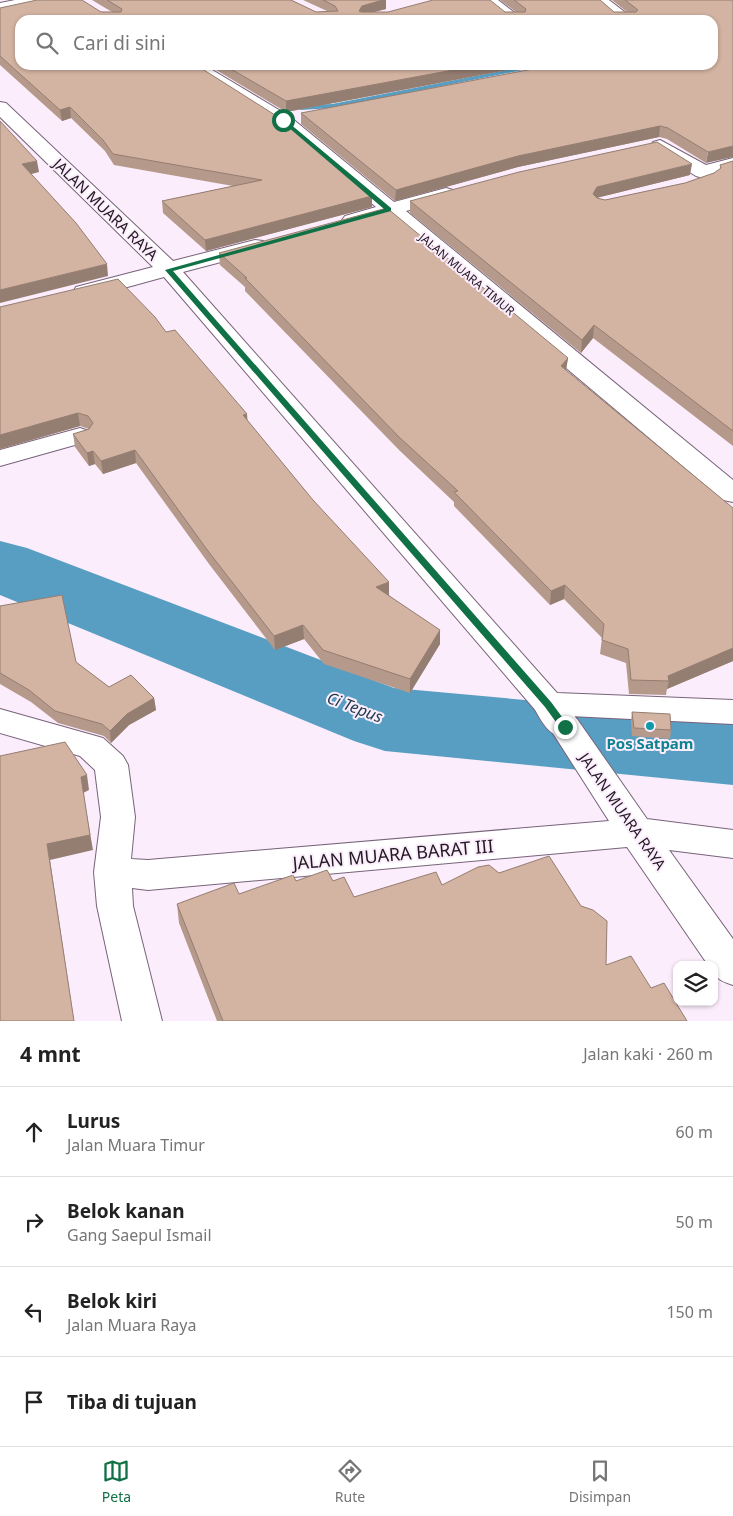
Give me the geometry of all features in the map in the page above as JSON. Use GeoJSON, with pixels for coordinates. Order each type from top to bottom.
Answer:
{"type":"FeatureCollection","features":[{"type":"Feature","properties":{"kind":"street"},"geometry":{"type":"LineString","coordinates":[[0,8],[36,0]]}},
{"type":"Feature","properties":{"kind":"street"},"geometry":{"type":"LineString","coordinates":[[488,0],[509,15]]}},
{"type":"Feature","properties":{"kind":"street"},"geometry":{"type":"LineString","coordinates":[[599,0],[616,15]]}},
{"type":"Feature","properties":{"kind":"street","name":"JALAN MUARA TIMUR"},"geometry":{"type":"LineString","coordinates":[[202,70],[293,118],[389,210],[733,494]]}},
{"type":"Feature","properties":{"kind":"street","name":"JALAN MUARA RAYA"},"geometry":{"type":"LineString","coordinates":[[0,107],[168,270],[556,716],[733,968]]}},
{"type":"Feature","properties":{"kind":"street"},"geometry":{"type":"LineString","coordinates":[[651,147],[703,172],[708,178],[687,185]]}},
{"type":"Feature","properties":{"kind":"street"},"geometry":{"type":"LineString","coordinates":[[703,172],[733,164]]}},
{"type":"Feature","properties":{"kind":"street"},"geometry":{"type":"LineString","coordinates":[[333,225],[468,187]]}},
{"type":"Feature","properties":{"kind":"street"},"geometry":{"type":"LineString","coordinates":[[68,296],[278,240]]}},
{"type":"Feature","properties":{"kind":"street"},"geometry":{"type":"LineString","coordinates":[[0,458],[80,436]]}},
{"type":"Feature","properties":{"kind":"street"},"geometry":{"type":"LineString","coordinates":[[556,716],[733,712]]}},
{"type":"Feature","properties":{"kind":"street"},"geometry":{"type":"LineString","coordinates":[[0,721],[91,747],[111,765],[118,818],[112,872],[115,906],[142,1021]]}},
{"type":"Feature","properties":{"kind":"street","name":"JALAN MUARA BARAT III"},"geometry":{"type":"LineString","coordinates":[[112,872],[148,875],[637,832],[733,844]]}},
{"type":"Feature","properties":{"kind":"building"},"geometry":{"type":"Polygon","coordinates":[[[37,0],[82,0],[101,12],[121,12],[122,9],[107,0],[291,0],[316,12],[338,11],[335,6],[323,0],[383,0],[362,6],[359,11],[388,12],[433,0],[490,0],[505,12],[525,12],[526,9],[514,0],[600,0],[614,12],[636,12],[638,10],[625,0],[733,0],[733,146],[708,152],[668,128],[660,126],[518,156],[396,190],[301,113],[528,70],[718,70],[718,15],[15,15],[15,70],[0,56],[0,8],[37,0]]]}},
{"type":"Feature","properties":{"kind":"building"},"geometry":{"type":"Polygon","coordinates":[[[16,70],[204,70],[275,115],[372,196],[205,240],[162,201],[262,180],[113,154],[103,140],[70,107],[60,110],[16,70]]]}},
{"type":"Feature","properties":{"kind":"building"},"geometry":{"type":"Polygon","coordinates":[[[233,70],[453,70],[286,101],[233,70]]]}},
{"type":"Feature","properties":{"kind":"building"},"geometry":{"type":"Polygon","coordinates":[[[0,121],[37,161],[22,164],[76,223],[107,264],[0,290],[0,121]]]}},
{"type":"Feature","properties":{"kind":"building"},"geometry":{"type":"Polygon","coordinates":[[[657,142],[692,164],[597,187],[593,194],[597,198],[605,200],[685,183],[714,173],[721,168],[720,165],[733,161],[733,431],[594,325],[582,340],[410,201],[519,172],[657,142]]]}},
{"type":"Feature","properties":{"kind":"building"},"geometry":{"type":"Polygon","coordinates":[[[387,208],[568,358],[561,366],[733,508],[733,648],[668,676],[669,681],[631,680],[628,649],[602,640],[604,624],[565,585],[551,591],[454,492],[458,491],[399,437],[245,278],[247,278],[219,253],[387,208]]]}},
{"type":"Feature","properties":{"kind":"building"},"geometry":{"type":"Polygon","coordinates":[[[118,279],[155,317],[166,332],[175,330],[247,414],[243,415],[313,500],[389,582],[376,587],[440,630],[410,679],[323,650],[303,625],[274,636],[208,551],[135,450],[101,461],[93,451],[87,453],[73,434],[89,429],[93,423],[88,416],[78,413],[0,435],[0,307],[118,279]]]}},
{"type":"Feature","properties":{"kind":"building"},"geometry":{"type":"Polygon","coordinates":[[[62,595],[76,662],[109,687],[131,675],[154,698],[127,714],[110,731],[102,724],[55,711],[29,690],[0,673],[0,606],[62,595]]]}},
{"type":"Feature","properties":{"kind":"building"},"geometry":{"type":"Polygon","coordinates":[[[632,712],[670,714],[671,730],[634,728],[632,712]]]}},
{"type":"Feature","properties":{"kind":"building"},"geometry":{"type":"Polygon","coordinates":[[[65,742],[87,775],[81,777],[90,835],[47,844],[74,1021],[0,1021],[0,756],[65,742]]]}},
{"type":"Feature","properties":{"kind":"building"},"geometry":{"type":"Polygon","coordinates":[[[549,856],[581,906],[593,910],[607,921],[606,965],[631,956],[651,988],[664,983],[673,998],[673,1006],[678,1006],[687,1021],[223,1021],[177,904],[234,883],[239,894],[293,875],[296,881],[327,870],[333,881],[344,877],[354,897],[436,872],[442,885],[478,867],[489,865],[499,873],[549,856]]]}},
{"type":"Feature","properties":{"kind":"waterway"},"geometry":{"type":"LineString","coordinates":[[293,104],[301,108],[332,106],[518,70]]}},
{"type":"Feature","properties":{"kind":"waterway","name":"Ci Tepus"},"geometry":{"type":"LineString","coordinates":[[0,566],[385,719],[733,752]]}},
{"type":"Feature","properties":{"kind":"place","name":"Pos Satpam"},"geometry":{"type":"Point","coordinates":[650,726]}},
{"type":"Feature","properties":{"kind":"route"},"geometry":{"type":"LineString","coordinates":[[283,120],[389,210],[168,270],[548,704],[565,727]]}}]}
